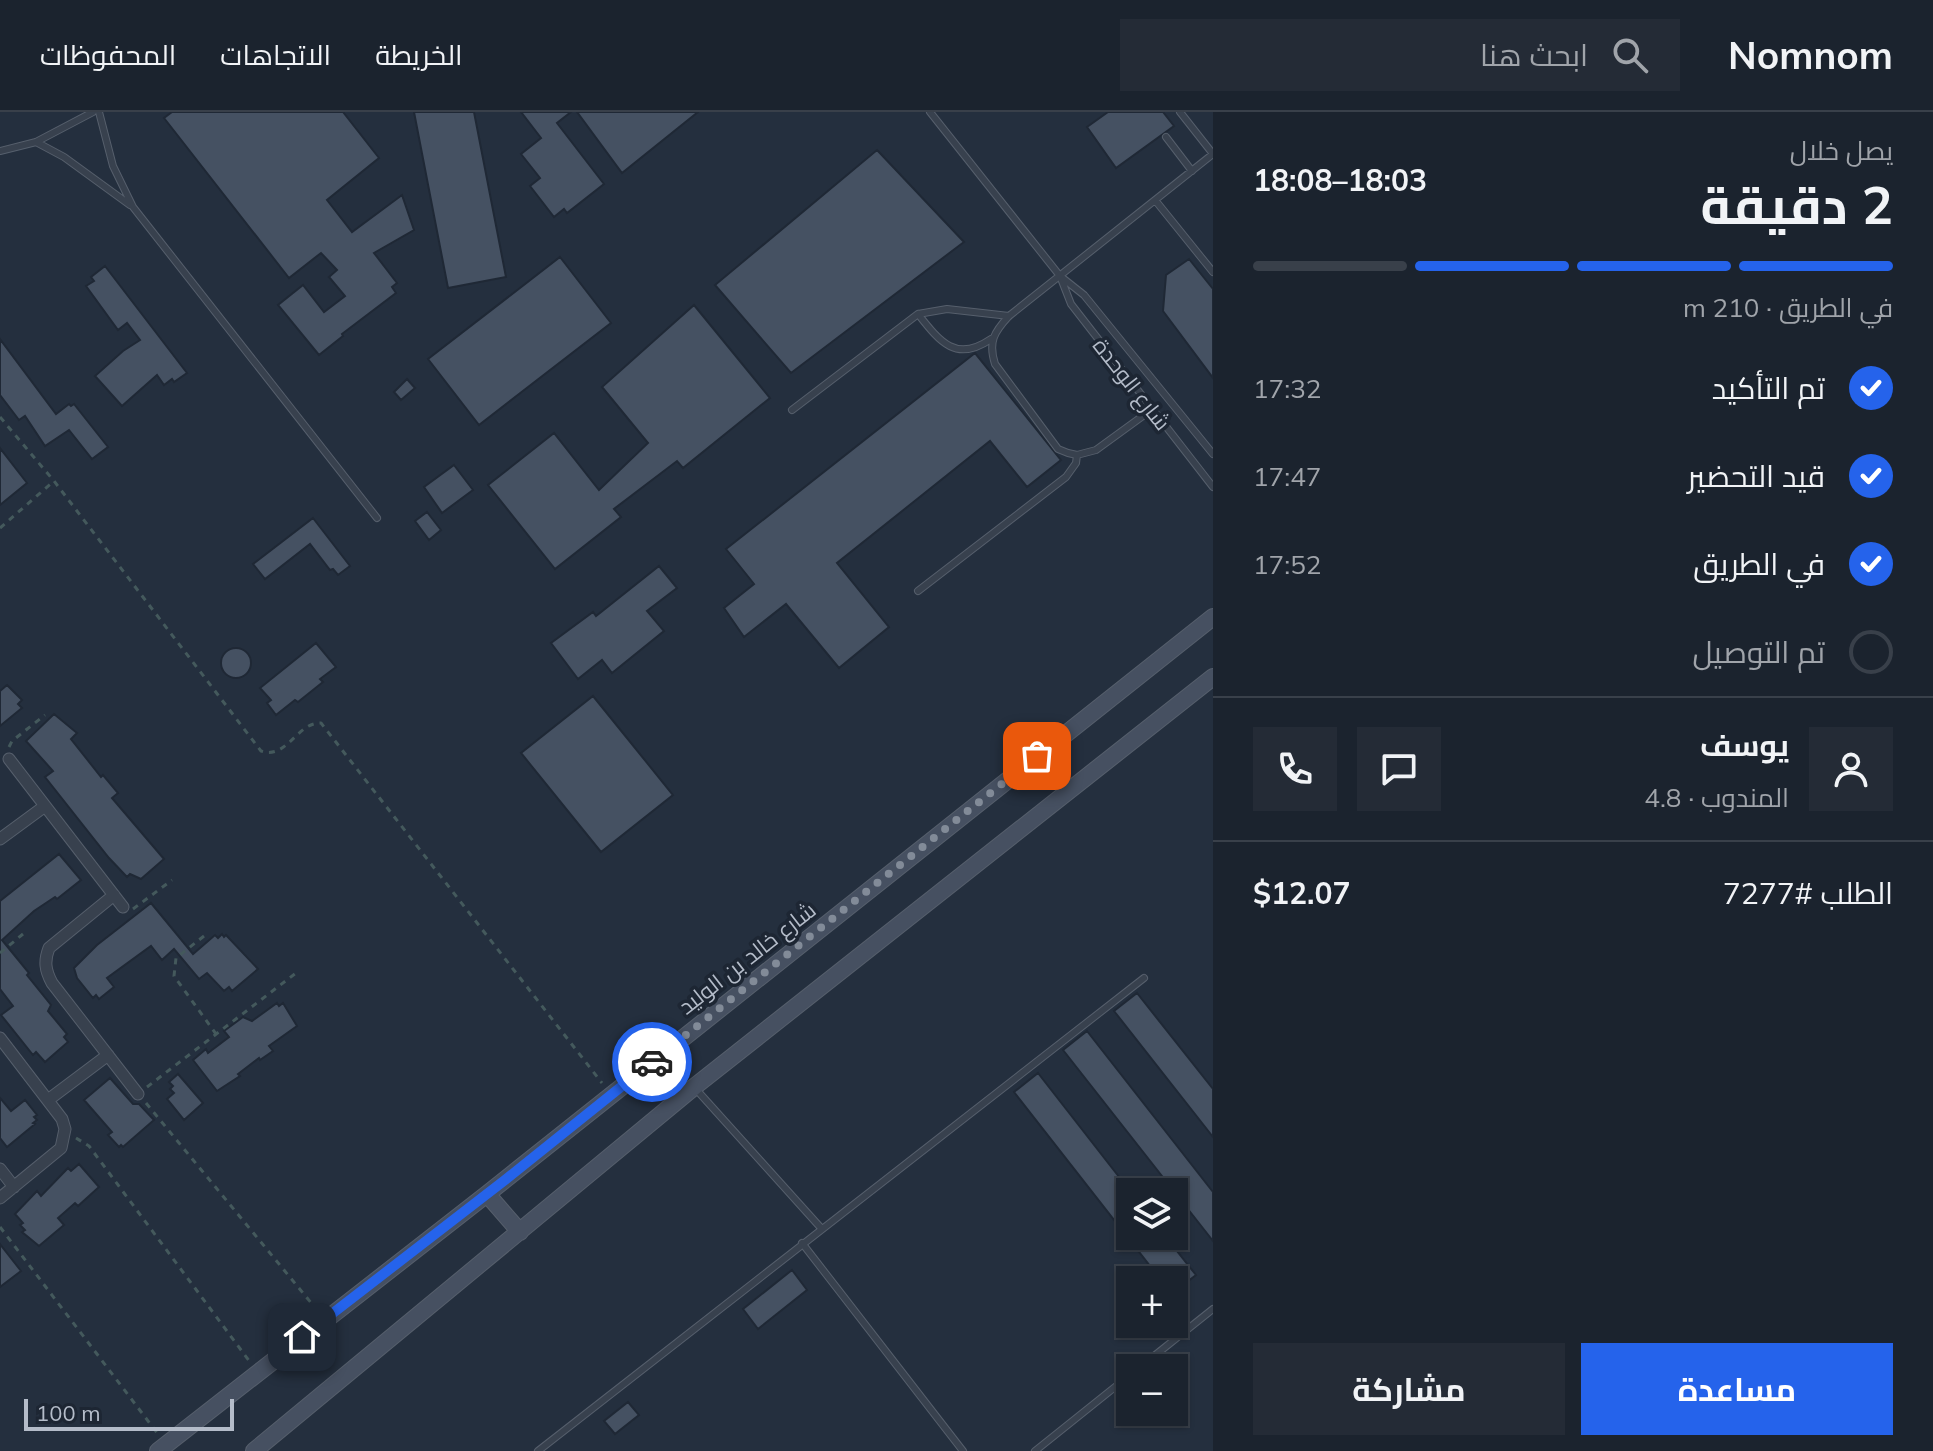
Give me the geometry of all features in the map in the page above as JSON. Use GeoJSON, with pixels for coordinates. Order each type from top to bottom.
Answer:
{"type":"FeatureCollection","features":[{"type":"Feature","properties":{"kind":"main road","name":"شارع خالد بن الوليد"},"geometry":{"type":"LineString","coordinates":[[162,1448],[1213,617]]}},
{"type":"Feature","properties":{"kind":"main road"},"geometry":{"type":"LineString","coordinates":[[254,1451],[694,1087],[1213,677]]}},
{"type":"Feature","properties":{"kind":"main road"},"geometry":{"type":"LineString","coordinates":[[487,1194],[520,1232]]}},
{"type":"Feature","properties":{"kind":"street"},"geometry":{"type":"LineString","coordinates":[[9,759],[123,907]]}},
{"type":"Feature","properties":{"kind":"street"},"geometry":{"type":"LineString","coordinates":[[0,839],[45,806]]}},
{"type":"Feature","properties":{"kind":"street"},"geometry":{"type":"LineString","coordinates":[[114,895],[49,948],[45,959],[46,972],[138,1094]]}},
{"type":"Feature","properties":{"kind":"street"},"geometry":{"type":"LineString","coordinates":[[0,1038],[62,1119],[65,1139],[61,1148],[0,1198]]}},
{"type":"Feature","properties":{"kind":"street"},"geometry":{"type":"LineString","coordinates":[[48,1100],[108,1055]]}},
{"type":"Feature","properties":{"kind":"street"},"geometry":{"type":"LineString","coordinates":[[0,1169],[14,1187]]}},
{"type":"Feature","properties":{"kind":"lane"},"geometry":{"type":"LineString","coordinates":[[0,151],[36,142],[93,112]]}},
{"type":"Feature","properties":{"kind":"lane"},"geometry":{"type":"LineString","coordinates":[[99,112],[113,166],[133,207],[377,518]]}},
{"type":"Feature","properties":{"kind":"lane","name":"شارع الوحدة"},"geometry":{"type":"LineString","coordinates":[[930,112],[1060,276],[1084,295],[1213,454]]}},
{"type":"Feature","properties":{"kind":"lane"},"geometry":{"type":"LineString","coordinates":[[918,314],[948,347],[964,350],[979,347],[991,339],[1009,316],[1213,154],[1180,112]]}},
{"type":"Feature","properties":{"kind":"lane"},"geometry":{"type":"LineString","coordinates":[[1166,137],[1192,171]]}},
{"type":"Feature","properties":{"kind":"lane"},"geometry":{"type":"LineString","coordinates":[[36,142],[64,157],[133,207]]}},
{"type":"Feature","properties":{"kind":"lane"},"geometry":{"type":"LineString","coordinates":[[1155,200],[1213,272]]}},
{"type":"Feature","properties":{"kind":"lane","name":"شارع الوحدة"},"geometry":{"type":"LineString","coordinates":[[1060,276],[1071,304],[1213,487]]}},
{"type":"Feature","properties":{"kind":"lane"},"geometry":{"type":"LineString","coordinates":[[792,410],[918,314],[947,309],[1009,316]]}},
{"type":"Feature","properties":{"kind":"lane"},"geometry":{"type":"LineString","coordinates":[[991,339],[995,364],[1058,449],[1077,455],[1096,450],[1151,410]]}},
{"type":"Feature","properties":{"kind":"lane"},"geometry":{"type":"LineString","coordinates":[[918,591],[1066,477],[1076,463],[1077,455]]}},
{"type":"Feature","properties":{"kind":"lane"},"geometry":{"type":"LineString","coordinates":[[538,1451],[1144,978]]}},
{"type":"Feature","properties":{"kind":"lane"},"geometry":{"type":"LineString","coordinates":[[694,1087],[821,1228]]}},
{"type":"Feature","properties":{"kind":"lane"},"geometry":{"type":"LineString","coordinates":[[802,1243],[963,1451]]}},
{"type":"Feature","properties":{"kind":"lane"},"geometry":{"type":"LineString","coordinates":[[1157,1354],[1213,1309]]}},
{"type":"Feature","properties":{"kind":"lane"},"geometry":{"type":"LineString","coordinates":[[1035,1451],[1116,1386]]}},
{"type":"Feature","properties":{"kind":"path"},"geometry":{"type":"LineString","coordinates":[[0,417],[54,481],[261,751],[269,754],[277,752],[312,723],[321,723],[611,1094]]}},
{"type":"Feature","properties":{"kind":"path"},"geometry":{"type":"LineString","coordinates":[[0,528],[54,481]]}},
{"type":"Feature","properties":{"kind":"path"},"geometry":{"type":"LineString","coordinates":[[9,759],[12,741],[45,715]]}},
{"type":"Feature","properties":{"kind":"path"},"geometry":{"type":"LineString","coordinates":[[123,907],[130,910],[136,908],[172,880]]}},
{"type":"Feature","properties":{"kind":"path"},"geometry":{"type":"LineString","coordinates":[[0,953],[23,934]]}},
{"type":"Feature","properties":{"kind":"path"},"geometry":{"type":"LineString","coordinates":[[204,936],[176,958],[174,976],[216,1034]]}},
{"type":"Feature","properties":{"kind":"path"},"geometry":{"type":"LineString","coordinates":[[296,973],[138,1094],[324,1319]]}},
{"type":"Feature","properties":{"kind":"path"},"geometry":{"type":"LineString","coordinates":[[65,1139],[82,1140],[89,1146],[258,1372]]}},
{"type":"Feature","properties":{"kind":"path"},"geometry":{"type":"LineString","coordinates":[[0,1227],[162,1448]]}},
{"type":"Feature","properties":{"kind":"building"},"geometry":{"type":"Polygon","coordinates":[[[172,112],[343,112],[379,158],[327,200],[352,232],[402,195],[414,230],[374,253],[397,283],[392,287],[396,293],[319,355],[278,305],[303,285],[324,312],[345,296],[329,277],[337,270],[321,253],[289,278],[164,118],[172,112]]]}},
{"type":"Feature","properties":{"kind":"building"},"geometry":{"type":"Polygon","coordinates":[[[414,112],[474,112],[506,277],[448,288],[414,112]]]}},
{"type":"Feature","properties":{"kind":"building"},"geometry":{"type":"Polygon","coordinates":[[[521,112],[571,112],[557,123],[604,184],[567,213],[564,209],[554,217],[530,186],[540,178],[521,154],[541,138],[521,112]]]}},
{"type":"Feature","properties":{"kind":"building"},"geometry":{"type":"Polygon","coordinates":[[[577,112],[698,112],[622,173],[577,112]]]}},
{"type":"Feature","properties":{"kind":"building"},"geometry":{"type":"Polygon","coordinates":[[[1108,112],[1163,112],[1174,126],[1116,168],[1087,127],[1108,112]]]}},
{"type":"Feature","properties":{"kind":"building"},"geometry":{"type":"Polygon","coordinates":[[[877,150],[964,242],[791,373],[715,285],[877,150]]]}},
{"type":"Feature","properties":{"kind":"building"},"geometry":{"type":"Polygon","coordinates":[[[560,257],[611,323],[479,425],[428,359],[560,257]]]}},
{"type":"Feature","properties":{"kind":"building"},"geometry":{"type":"Polygon","coordinates":[[[1189,259],[1213,289],[1213,378],[1163,311],[1166,275],[1189,259]]]}},
{"type":"Feature","properties":{"kind":"building"},"geometry":{"type":"Polygon","coordinates":[[[105,266],[187,373],[164,385],[157,375],[122,406],[95,376],[140,340],[127,323],[118,330],[86,286],[94,281],[91,277],[105,266]]]}},
{"type":"Feature","properties":{"kind":"building"},"geometry":{"type":"Polygon","coordinates":[[[694,305],[770,398],[683,468],[677,461],[614,509],[621,517],[555,569],[488,485],[554,433],[599,490],[648,443],[602,387],[694,305]]]}},
{"type":"Feature","properties":{"kind":"building"},"geometry":{"type":"Polygon","coordinates":[[[0,339],[56,414],[69,404],[74,404],[108,447],[92,459],[69,430],[45,446],[25,416],[19,420],[0,395],[0,339]]]}},
{"type":"Feature","properties":{"kind":"building"},"geometry":{"type":"Polygon","coordinates":[[[975,353],[1061,460],[1027,487],[990,441],[837,563],[889,627],[839,668],[786,604],[744,637],[724,608],[754,584],[726,549],[975,353]]]}},
{"type":"Feature","properties":{"kind":"building"},"geometry":{"type":"Polygon","coordinates":[[[407,379],[415,388],[401,400],[394,392],[407,379]]]}},
{"type":"Feature","properties":{"kind":"building"},"geometry":{"type":"Polygon","coordinates":[[[0,448],[27,483],[0,505],[0,448]]]}},
{"type":"Feature","properties":{"kind":"building"},"geometry":{"type":"Polygon","coordinates":[[[454,465],[473,490],[442,513],[424,487],[454,465]]]}},
{"type":"Feature","properties":{"kind":"building"},"geometry":{"type":"Polygon","coordinates":[[[427,512],[441,530],[429,540],[415,521],[427,512]]]}},
{"type":"Feature","properties":{"kind":"building"},"geometry":{"type":"Polygon","coordinates":[[[313,518],[350,566],[338,575],[333,569],[330,570],[310,544],[265,579],[253,564],[313,518]]]}},
{"type":"Feature","properties":{"kind":"building"},"geometry":{"type":"Polygon","coordinates":[[[659,566],[677,588],[647,611],[664,631],[612,673],[602,660],[578,679],[551,643],[593,612],[596,616],[659,566]]]}},
{"type":"Feature","properties":{"kind":"building"},"geometry":{"type":"Polygon","coordinates":[[[316,643],[336,667],[298,702],[295,700],[276,715],[267,703],[271,700],[260,688],[316,643]]]}},
{"type":"Feature","properties":{"kind":"building"},"geometry":{"type":"Polygon","coordinates":[[[236,648],[242,649],[250,657],[250,669],[242,677],[236,678],[230,677],[222,669],[221,663],[222,657],[230,649],[236,648]]]}},
{"type":"Feature","properties":{"kind":"building"},"geometry":{"type":"Polygon","coordinates":[[[7,685],[22,700],[18,704],[22,708],[0,726],[0,691],[7,685]]]}},
{"type":"Feature","properties":{"kind":"building"},"geometry":{"type":"Polygon","coordinates":[[[593,696],[673,795],[601,852],[521,753],[593,696]]]}},
{"type":"Feature","properties":{"kind":"building"},"geometry":{"type":"Polygon","coordinates":[[[54,714],[77,733],[71,739],[118,793],[112,798],[164,859],[141,879],[130,874],[127,877],[109,858],[45,777],[53,771],[26,741],[54,714]]]}},
{"type":"Feature","properties":{"kind":"building"},"geometry":{"type":"Polygon","coordinates":[[[59,854],[81,880],[57,899],[55,897],[34,911],[2,940],[29,973],[27,975],[51,1005],[48,1011],[67,1034],[64,1037],[68,1042],[45,1062],[36,1052],[33,1055],[1,1015],[13,1006],[0,989],[0,901],[59,854]]]}},
{"type":"Feature","properties":{"kind":"building"},"geometry":{"type":"Polygon","coordinates":[[[151,903],[193,954],[215,935],[218,938],[222,934],[258,969],[232,991],[229,987],[224,991],[207,973],[199,979],[174,949],[162,960],[151,946],[107,978],[114,987],[99,999],[96,995],[93,998],[77,978],[74,968],[97,945],[151,903]]]}},
{"type":"Feature","properties":{"kind":"building"},"geometry":{"type":"Polygon","coordinates":[[[1137,993],[1213,1089],[1213,1137],[1114,1011],[1137,993]]]}},
{"type":"Feature","properties":{"kind":"building"},"geometry":{"type":"Polygon","coordinates":[[[277,1003],[279,1006],[283,1003],[297,1026],[269,1046],[273,1051],[259,1058],[238,1074],[240,1076],[217,1091],[193,1060],[229,1037],[224,1031],[243,1017],[252,1021],[277,1003]]]}},
{"type":"Feature","properties":{"kind":"building"},"geometry":{"type":"Polygon","coordinates":[[[1087,1031],[1213,1192],[1213,1241],[1188,1209],[1188,1178],[1164,1178],[1063,1050],[1087,1031]]]}},
{"type":"Feature","properties":{"kind":"building"},"geometry":{"type":"Polygon","coordinates":[[[1038,1073],[1120,1178],[1116,1178],[1116,1222],[1014,1092],[1038,1073]]]}},
{"type":"Feature","properties":{"kind":"building"},"geometry":{"type":"Polygon","coordinates":[[[178,1074],[203,1103],[184,1120],[167,1099],[174,1093],[169,1082],[178,1074]]]}},
{"type":"Feature","properties":{"kind":"building"},"geometry":{"type":"Polygon","coordinates":[[[110,1078],[133,1104],[139,1104],[154,1120],[123,1147],[119,1147],[108,1135],[112,1132],[84,1100],[110,1078]]]}},
{"type":"Feature","properties":{"kind":"building"},"geometry":{"type":"Polygon","coordinates":[[[0,1098],[11,1111],[25,1100],[37,1115],[34,1117],[37,1120],[35,1124],[7,1147],[0,1138],[0,1098]]]}},
{"type":"Feature","properties":{"kind":"building"},"geometry":{"type":"Polygon","coordinates":[[[79,1164],[99,1187],[78,1206],[75,1203],[58,1218],[64,1225],[39,1246],[22,1232],[25,1230],[20,1225],[23,1223],[15,1214],[37,1191],[41,1196],[68,1168],[71,1171],[79,1164]]]}},
{"type":"Feature","properties":{"kind":"building"},"geometry":{"type":"Polygon","coordinates":[[[0,1244],[21,1271],[0,1287],[0,1244]]]}},
{"type":"Feature","properties":{"kind":"building"},"geometry":{"type":"Polygon","coordinates":[[[1138,1250],[1176,1250],[1196,1275],[1188,1281],[1188,1266],[1150,1266],[1138,1250]]]}},
{"type":"Feature","properties":{"kind":"building"},"geometry":{"type":"Polygon","coordinates":[[[792,1270],[807,1290],[758,1329],[743,1309],[792,1270]]]}},
{"type":"Feature","properties":{"kind":"building"},"geometry":{"type":"Polygon","coordinates":[[[628,1402],[639,1415],[615,1434],[604,1421],[628,1402]]]}},
{"type":"Feature","properties":{"kind":"way so far"},"geometry":{"type":"LineString","coordinates":[[652,1062],[1037,756]]}},
{"type":"Feature","properties":{"kind":"route"},"geometry":{"type":"LineString","coordinates":[[302,1337],[652,1062]]}}]}
